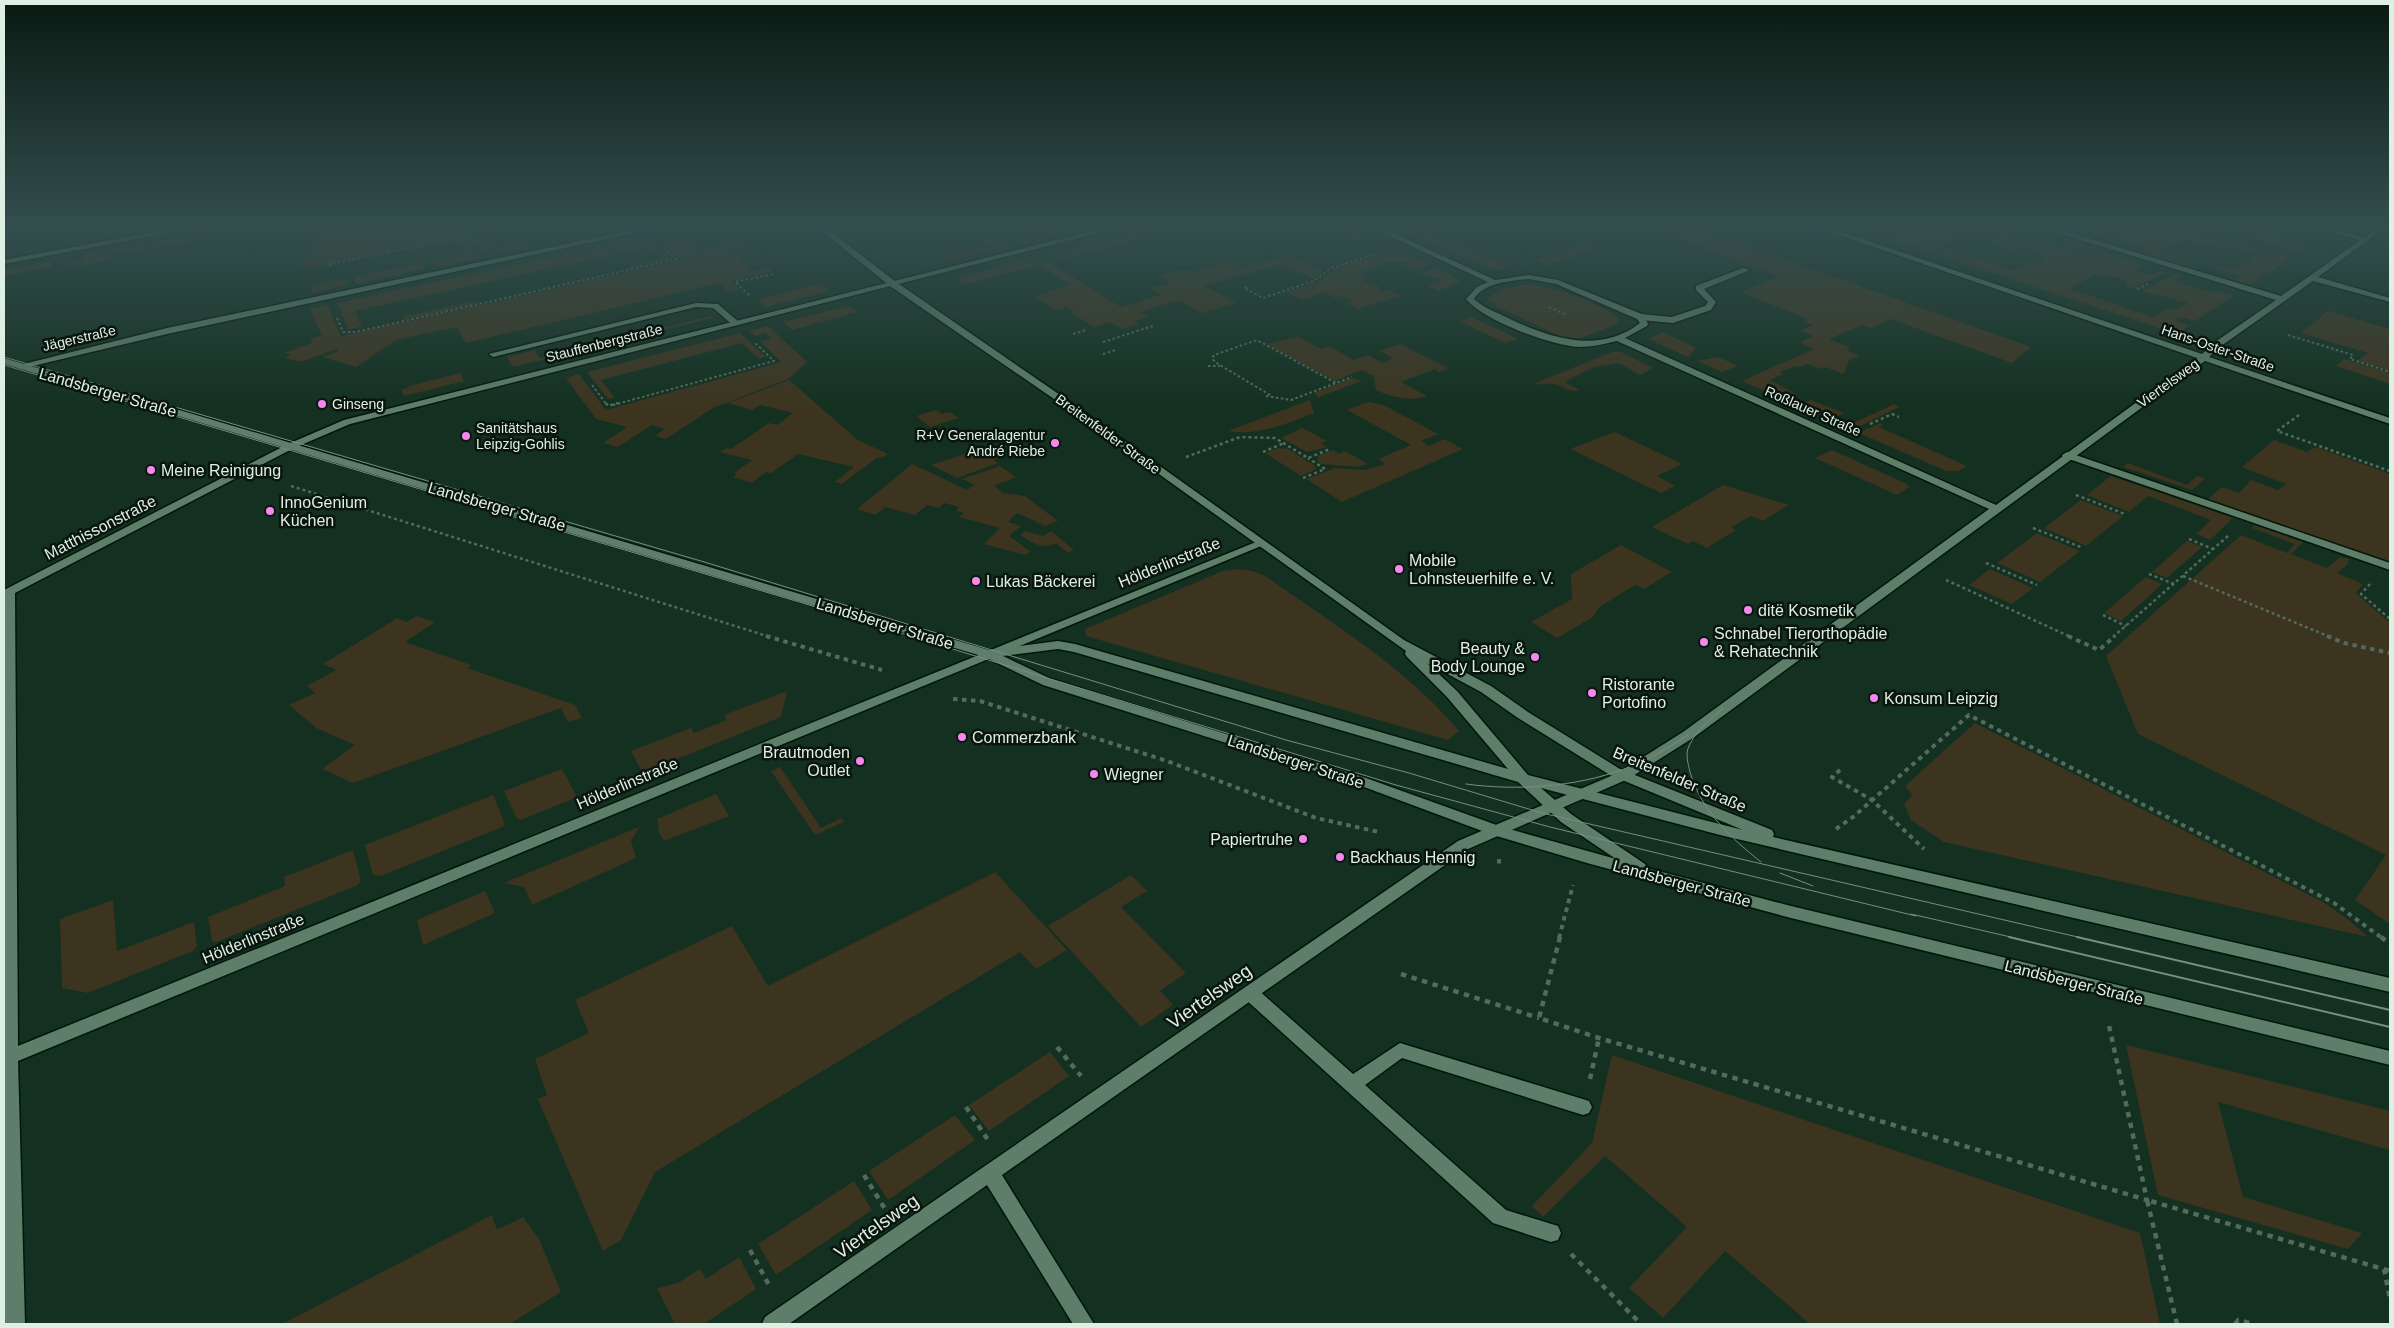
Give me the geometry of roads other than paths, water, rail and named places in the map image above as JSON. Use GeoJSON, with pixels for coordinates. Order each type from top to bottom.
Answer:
{"type":"FeatureCollection","features":[{"type":"Feature","properties":{"kind":"street","name":"Jägerstraße"},"geometry":{"type":"LineString","coordinates":[[20,366],[167,331],[380,286]]}},
{"type":"Feature","properties":{"kind":"street","name":"Stauffenbergstraße"},"geometry":{"type":"LineString","coordinates":[[291,446],[347,422],[885,286]]}},
{"type":"Feature","properties":{"kind":"street","name":"Breitenfelder Straße"},"geometry":{"type":"LineString","coordinates":[[896,286],[1060,399],[1400,643],[1486,689],[1523,715],[1623,776],[1706,811],[1824,855]]}},
{"type":"Feature","properties":{"kind":"street"},"geometry":{"type":"LineString","coordinates":[[1487,286],[1472,294],[1470,299],[1473,304],[1561,344],[1586,346],[1618,338],[1638,330],[1644,324],[1641,317]]}},
{"type":"Feature","properties":{"kind":"street"},"geometry":{"type":"LineString","coordinates":[[1566,286],[1641,317],[1673,320],[1708,308],[1712,302],[1699,288],[1704,286]]}},
{"type":"Feature","properties":{"kind":"street","name":"Hans-Oster-Straße"},"geometry":{"type":"LineString","coordinates":[[1992,286],[2390,422]]}},
{"type":"Feature","properties":{"kind":"street"},"geometry":{"type":"LineString","coordinates":[[2239,286],[2282,299]]}},
{"type":"Feature","properties":{"kind":"street","name":"Viertelsweg"},"geometry":{"type":"LineString","coordinates":[[779,1320],[1463,845],[1553,808],[1623,776],[1688,734],[2203,358],[2218,344],[2301,286]]}},
{"type":"Feature","properties":{"kind":"street"},"geometry":{"type":"LineString","coordinates":[[2340,286],[2390,300]]}},
{"type":"Feature","properties":{"kind":"street"},"geometry":{"type":"LineString","coordinates":[[493,354],[696,305],[715,306],[738,324]]}},
{"type":"Feature","properties":{"kind":"street","name":"Roßlauer Straße"},"geometry":{"type":"LineString","coordinates":[[1618,338],[1997,509]]}},
{"type":"Feature","properties":{"kind":"street","name":"Landsberger Straße"},"geometry":{"type":"LineString","coordinates":[[4,361],[989,654],[1048,682],[1361,781],[1498,831],[1653,876],[1836,923],[2390,1058]]}},
{"type":"Feature","properties":{"kind":"street","name":"Matthissonstraße"},"geometry":{"type":"LineString","coordinates":[[6,593],[291,446]]}},
{"type":"Feature","properties":{"kind":"street"},"geometry":{"type":"LineString","coordinates":[[2067,456],[2390,567]]}},
{"type":"Feature","properties":{"kind":"street","name":"Hölderlinstraße"},"geometry":{"type":"LineString","coordinates":[[9,1057],[1260,544]]}},
{"type":"Feature","properties":{"kind":"street"},"geometry":{"type":"LineString","coordinates":[[6,593],[9,1057],[15,1324]]}},
{"type":"Feature","properties":{"kind":"street","name":"Breitenfelder Straße"},"geometry":{"type":"LineString","coordinates":[[1400,643],[1452,694],[1520,777],[1553,808],[1594,838],[1653,876]]}},
{"type":"Feature","properties":{"kind":"street","name":"Landsberger Straße"},"geometry":{"type":"LineString","coordinates":[[989,654],[1058,645],[1075,648],[1583,794],[1824,855],[2390,986]]}},
{"type":"Feature","properties":{"kind":"street"},"geometry":{"type":"LineString","coordinates":[[1250,993],[1500,1217],[1551,1232]]}},
{"type":"Feature","properties":{"kind":"street"},"geometry":{"type":"LineString","coordinates":[[1352,1084],[1400,1050],[1583,1107]]}},
{"type":"Feature","properties":{"kind":"street"},"geometry":{"type":"LineString","coordinates":[[997,1168],[1084,1324]]}},
{"type":"Feature","properties":{"kind":"tram line"},"geometry":{"type":"LineString","coordinates":[[4,357],[701,561],[1286,740],[1409,773],[1542,813],[2082,938]]}},
{"type":"Feature","properties":{"kind":"tram line"},"geometry":{"type":"LineString","coordinates":[[4,365],[819,608],[1396,785],[1550,827],[1916,916]]}},
{"type":"Feature","properties":{"kind":"tram line"},"geometry":{"type":"LineString","coordinates":[[1723,708],[1692,740],[1687,755],[1690,772],[1702,799],[1718,823],[1761,862]]}},
{"type":"Feature","properties":{"kind":"tram line"},"geometry":{"type":"LineString","coordinates":[[1466,784],[1526,787],[1566,784],[1586,780],[1641,762],[1688,735]]}},
{"type":"Feature","properties":{"kind":"tram line"},"geometry":{"type":"LineString","coordinates":[[1780,873],[1813,886]]}},
{"type":"Feature","properties":{"kind":"tram line"},"geometry":{"type":"LineString","coordinates":[[1911,914],[2015,938]]}},
{"type":"Feature","properties":{"kind":"tram line"},"geometry":{"type":"LineString","coordinates":[[2009,937],[2390,1027]]}},
{"type":"Feature","properties":{"kind":"tram line"},"geometry":{"type":"LineString","coordinates":[[2077,937],[2390,1010]]}},
{"type":"Feature","properties":{"kind":"place","name":"Ginseng"},"geometry":{"type":"Point","coordinates":[322,404]}},
{"type":"Feature","properties":{"kind":"place","name":"Sanitätshaus Leipzig-Gohlis"},"geometry":{"type":"Point","coordinates":[466,436]}},
{"type":"Feature","properties":{"kind":"place","name":"R+V Generalagentur André Riebe"},"geometry":{"type":"Point","coordinates":[1055,443]}},
{"type":"Feature","properties":{"kind":"place","name":"Meine Reinigung"},"geometry":{"type":"Point","coordinates":[151,470]}},
{"type":"Feature","properties":{"kind":"place","name":"InnoGenium Küchen"},"geometry":{"type":"Point","coordinates":[270,511]}},
{"type":"Feature","properties":{"kind":"place","name":"Mobile Lohnsteuerhilfe e. V."},"geometry":{"type":"Point","coordinates":[1399,569]}},
{"type":"Feature","properties":{"kind":"place","name":"Lukas Bäckerei"},"geometry":{"type":"Point","coordinates":[976,581]}},
{"type":"Feature","properties":{"kind":"place","name":"ditë Kosmetik"},"geometry":{"type":"Point","coordinates":[1748,610]}},
{"type":"Feature","properties":{"kind":"place","name":"Schnabel Tierorthopädie & Rehatechnik"},"geometry":{"type":"Point","coordinates":[1704,642]}},
{"type":"Feature","properties":{"kind":"place","name":"Beauty & Body Lounge"},"geometry":{"type":"Point","coordinates":[1535,657]}},
{"type":"Feature","properties":{"kind":"place","name":"Ristorante Portofino"},"geometry":{"type":"Point","coordinates":[1592,693]}},
{"type":"Feature","properties":{"kind":"place","name":"Konsum Leipzig"},"geometry":{"type":"Point","coordinates":[1874,698]}},
{"type":"Feature","properties":{"kind":"place","name":"Commerzbank"},"geometry":{"type":"Point","coordinates":[962,737]}},
{"type":"Feature","properties":{"kind":"place","name":"Brautmoden Outlet"},"geometry":{"type":"Point","coordinates":[860,761]}},
{"type":"Feature","properties":{"kind":"place","name":"Wiegner"},"geometry":{"type":"Point","coordinates":[1094,774]}},
{"type":"Feature","properties":{"kind":"place","name":"Papiertruhe"},"geometry":{"type":"Point","coordinates":[1303,839]}},
{"type":"Feature","properties":{"kind":"place","name":"Backhaus Hennig"},"geometry":{"type":"Point","coordinates":[1340,857]}}]}
